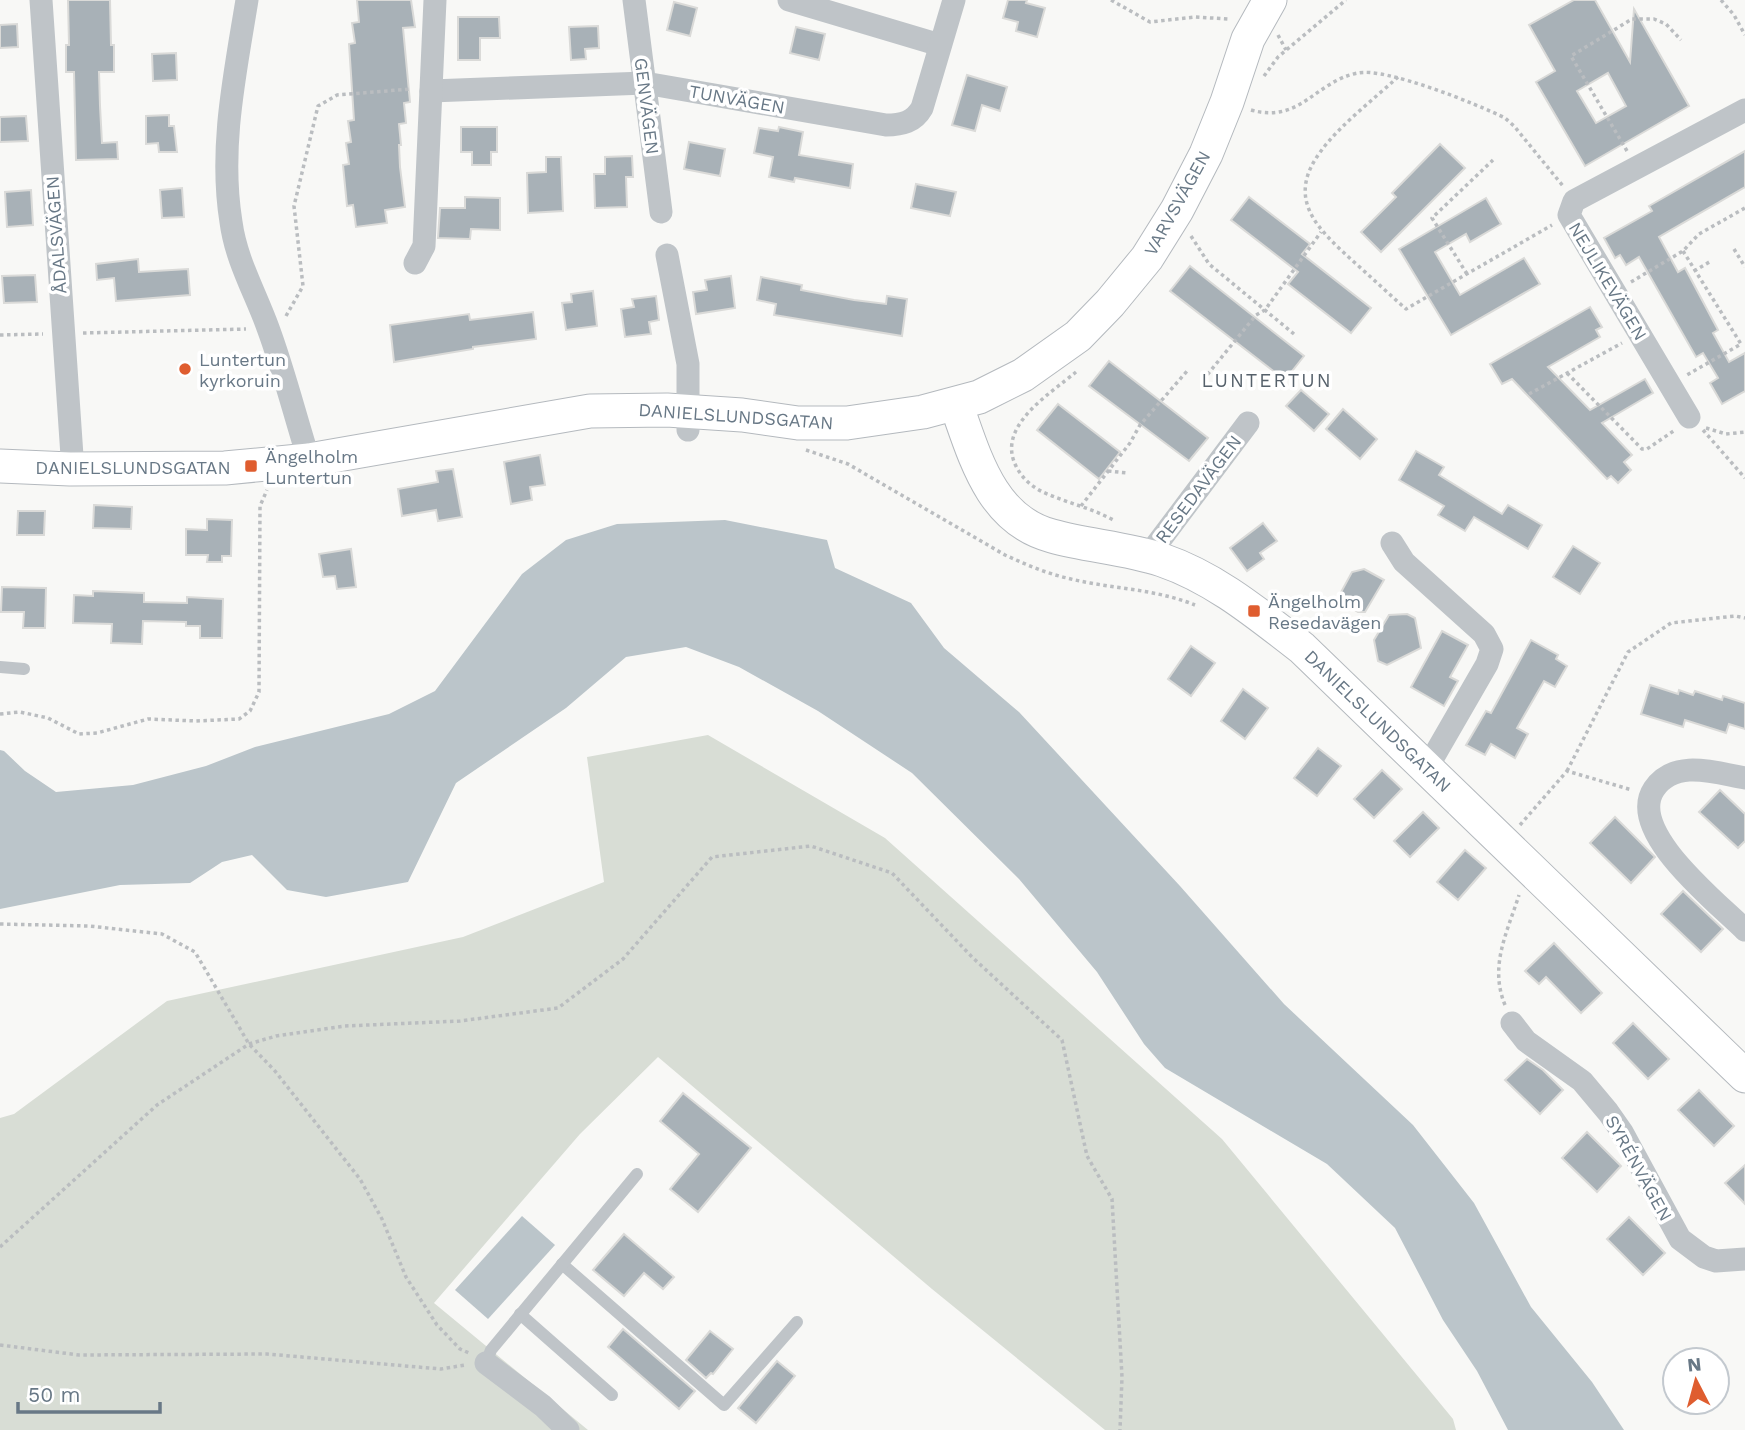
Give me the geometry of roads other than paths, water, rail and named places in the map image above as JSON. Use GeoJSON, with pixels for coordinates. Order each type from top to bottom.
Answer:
{"type":"FeatureCollection","features":[{"type":"Feature","properties":{"kind":"street","name":"ÅDALSVÄGEN"},"geometry":{"type":"LineString","coordinates":[[41,0],[71,469]]}},
{"type":"Feature","properties":{"kind":"street"},"geometry":{"type":"LineString","coordinates":[[247,0],[228,116],[227,190],[231,224],[240,261],[269,329],[309,460]]}},
{"type":"Feature","properties":{"kind":"street"},"geometry":{"type":"LineString","coordinates":[[415,263],[424,246],[435,0]]}},
{"type":"Feature","properties":{"kind":"street","name":"GENVÄGEN"},"geometry":{"type":"LineString","coordinates":[[634,0],[661,212]]}},
{"type":"Feature","properties":{"kind":"street"},"geometry":{"type":"LineString","coordinates":[[789,0],[940,46]]}},
{"type":"Feature","properties":{"kind":"street","name":"TUNVÄGEN"},"geometry":{"type":"LineString","coordinates":[[432,91],[645,83],[894,125],[908,122],[918,114],[954,0]]}},
{"type":"Feature","properties":{"kind":"street","name":"VARVSVÄGEN"},"geometry":{"type":"LineString","coordinates":[[956,404],[1002,386],[1065,346],[1110,303],[1147,258],[1177,210],[1206,154],[1248,39],[1263,13]]}},
{"type":"Feature","properties":{"kind":"street","name":"NEJLIKEVÄGEN"},"geometry":{"type":"LineString","coordinates":[[1692,419],[1639,334],[1571,208],[1636,168],[1745,110]]}},
{"type":"Feature","properties":{"kind":"street"},"geometry":{"type":"LineString","coordinates":[[667,255],[688,364],[688,420]]}},
{"type":"Feature","properties":{"kind":"street","name":"DANIELSLUNDSGATAN"},"geometry":{"type":"LineString","coordinates":[[0,466],[71,469],[225,468],[309,460],[590,411],[641,409],[688,420],[816,424],[885,419],[956,404],[982,476],[994,496],[1007,510],[1023,522],[1051,536],[1148,555],[1187,570],[1223,589],[1254,611],[1301,648],[1745,1076]]}},
{"type":"Feature","properties":{"kind":"street","name":"RESEDAVÄGEN"},"geometry":{"type":"LineString","coordinates":[[1148,555],[1248,423]]}},
{"type":"Feature","properties":{"kind":"street"},"geometry":{"type":"LineString","coordinates":[[1392,543],[1404,562],[1484,634],[1492,649],[1487,664],[1427,768]]}},
{"type":"Feature","properties":{"kind":"street"},"geometry":{"type":"LineString","coordinates":[[1745,778],[1682,770],[1660,782],[1651,795],[1648,813],[1659,841],[1745,930]]}},
{"type":"Feature","properties":{"kind":"street","name":"SYRÉNVÄGEN"},"geometry":{"type":"LineString","coordinates":[[1512,1023],[1526,1041],[1582,1081],[1608,1112],[1622,1132],[1680,1239],[1704,1257],[1716,1261],[1745,1259]]}},
{"type":"Feature","properties":{"kind":"street"},"geometry":{"type":"LineString","coordinates":[[486,1363],[543,1406],[568,1430]]}},
{"type":"Feature","properties":{"kind":"lane"},"geometry":{"type":"LineString","coordinates":[[0,667],[24,668]]}},
{"type":"Feature","properties":{"kind":"lane"},"geometry":{"type":"LineString","coordinates":[[486,1363],[491,1350],[637,1174]]}},
{"type":"Feature","properties":{"kind":"lane"},"geometry":{"type":"LineString","coordinates":[[562,1264],[724,1405],[797,1322]]}},
{"type":"Feature","properties":{"kind":"lane"},"geometry":{"type":"LineString","coordinates":[[520,1314],[612,1395]]}},
{"type":"Feature","properties":{"kind":"place","name":"Luntertun kyrkoruin"},"geometry":{"type":"Point","coordinates":[185,369]}},
{"type":"Feature","properties":{"kind":"place","name":"Ängelholm Luntertun"},"geometry":{"type":"Point","coordinates":[251,466]}},
{"type":"Feature","properties":{"kind":"place","name":"Ängelholm Resedavägen"},"geometry":{"type":"Point","coordinates":[1254,611]}},
{"type":"Feature","properties":{"kind":"district","name":"LUNTERTUN"},"geometry":{"type":"Point","coordinates":[1267,380]}}]}
